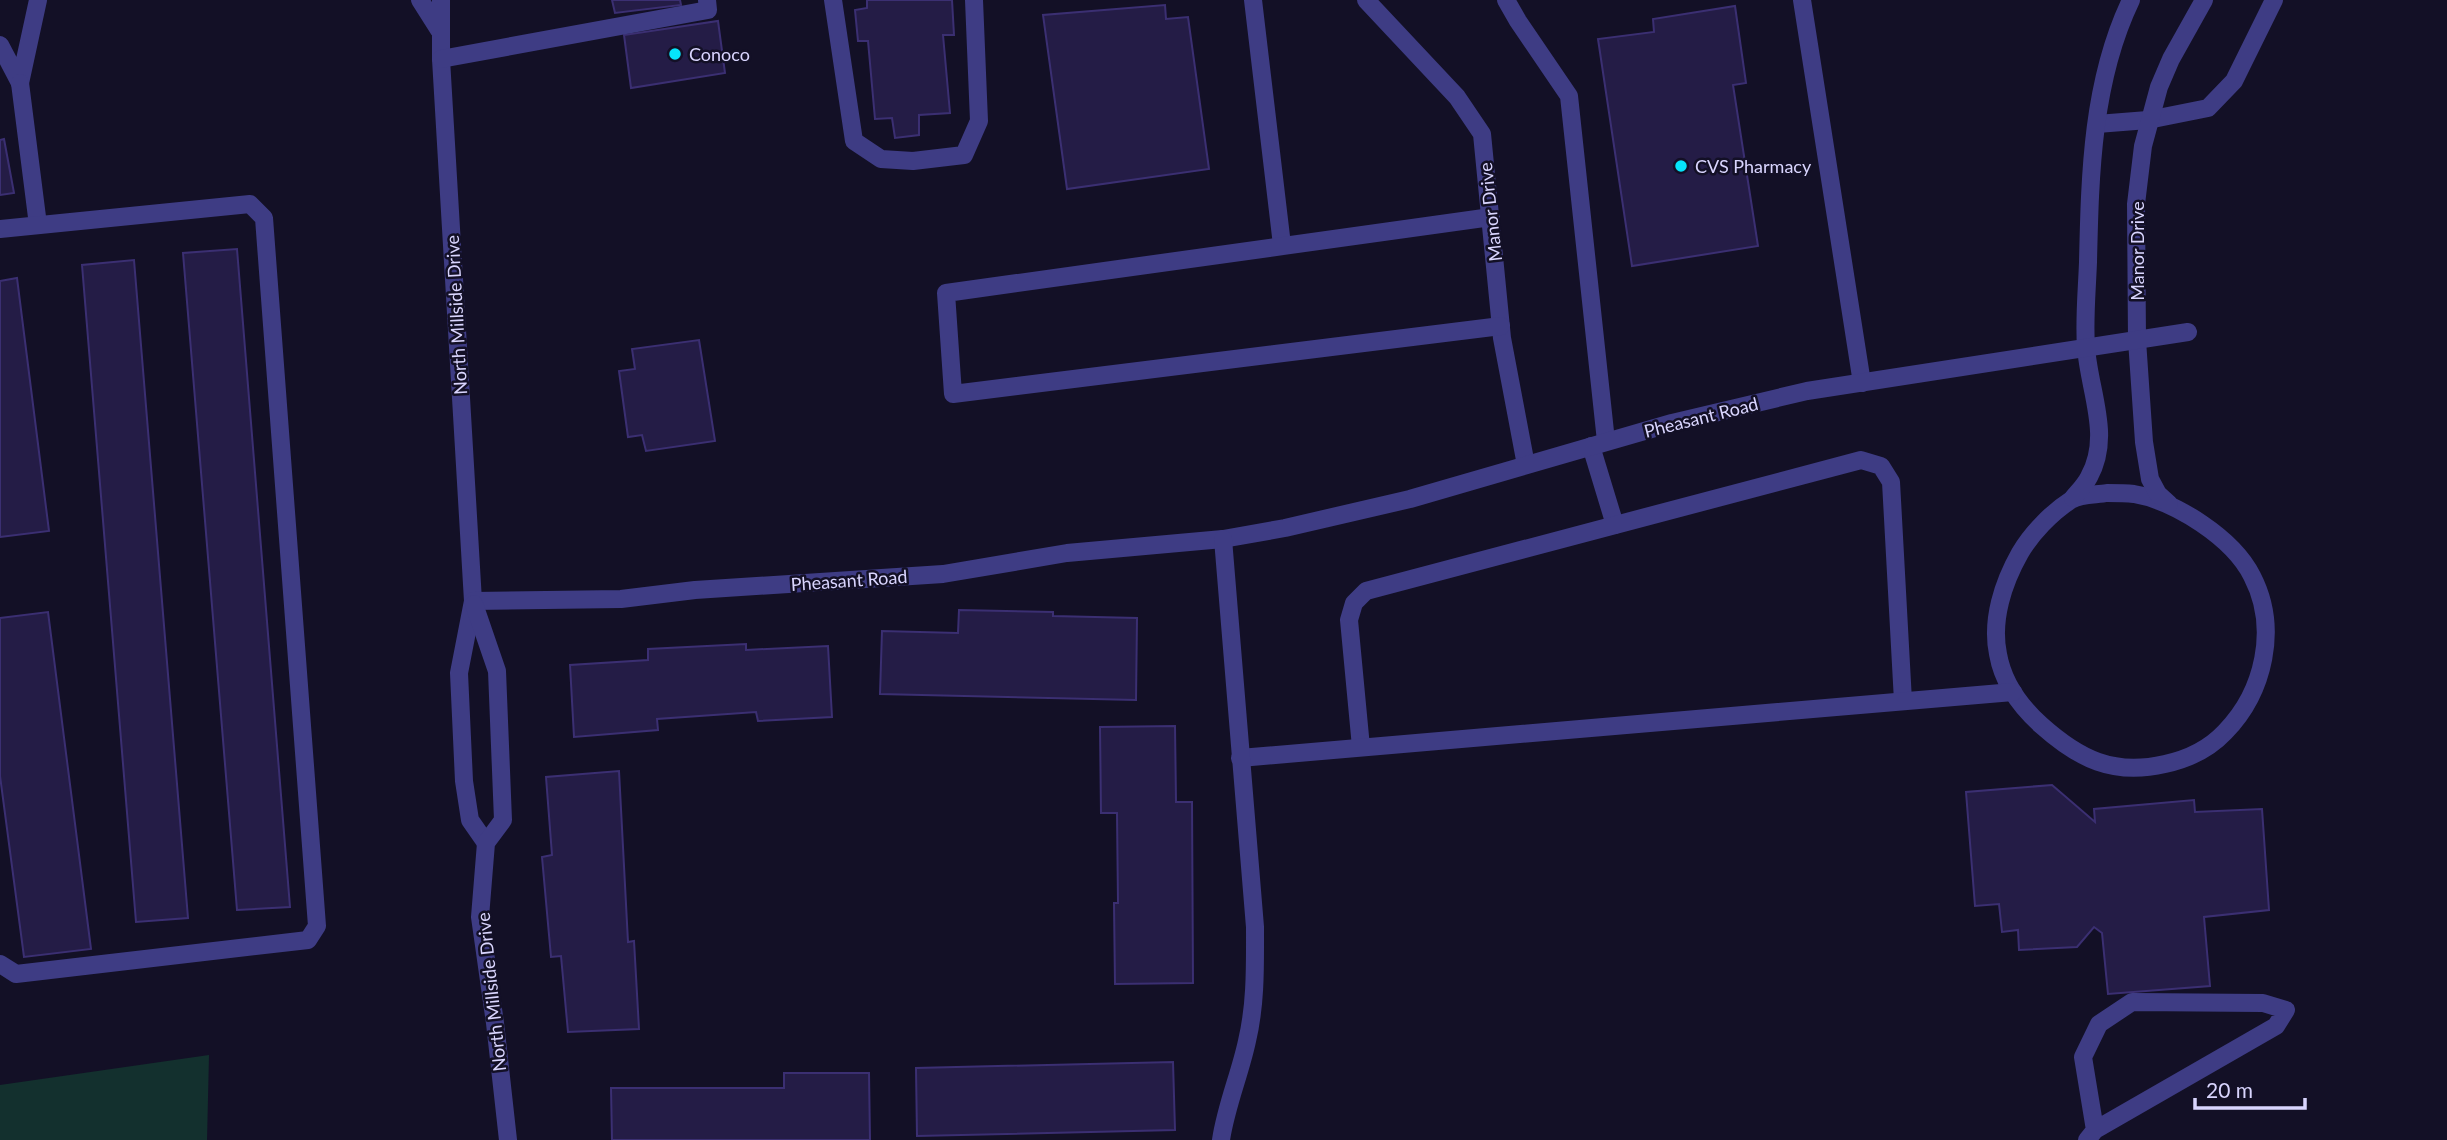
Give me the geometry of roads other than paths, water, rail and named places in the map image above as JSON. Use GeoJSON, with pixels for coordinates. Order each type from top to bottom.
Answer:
{"type":"FeatureCollection","features":[{"type":"Feature","properties":{"kind":"street"},"geometry":{"type":"LineString","coordinates":[[38,0],[20,83],[38,225]]}},
{"type":"Feature","properties":{"kind":"street","name":"North Millside Drive"},"geometry":{"type":"LineString","coordinates":[[420,0],[439,30]]}},
{"type":"Feature","properties":{"kind":"street","name":"North Millside Drive"},"geometry":{"type":"LineString","coordinates":[[441,0],[439,30],[473,601],[459,673],[464,781],[470,820],[486,843]]}},
{"type":"Feature","properties":{"kind":"street"},"geometry":{"type":"LineString","coordinates":[[441,59],[708,10],[708,0]]}},
{"type":"Feature","properties":{"kind":"street"},"geometry":{"type":"LineString","coordinates":[[833,0],[854,141],[881,159],[913,161],[964,155],[979,121],[974,0]]}},
{"type":"Feature","properties":{"kind":"street"},"geometry":{"type":"LineString","coordinates":[[1253,0],[1282,245]]}},
{"type":"Feature","properties":{"kind":"street","name":"Manor Drive"},"geometry":{"type":"LineString","coordinates":[[1366,0],[1457,97],[1482,134],[1501,326],[1526,465]]}},
{"type":"Feature","properties":{"kind":"street"},"geometry":{"type":"LineString","coordinates":[[1506,0],[1569,96],[1598,444],[1615,525]]}},
{"type":"Feature","properties":{"kind":"street"},"geometry":{"type":"LineString","coordinates":[[1802,0],[1861,383]]}},
{"type":"Feature","properties":{"kind":"street","name":"Manor Drive"},"geometry":{"type":"LineString","coordinates":[[2131,0],[2121,19],[2110,56],[2097,124],[2091,177],[2086,347],[2101,429],[2098,456],[2089,478],[2073,498],[2039,528],[2013,565],[2004,588],[1996,633],[2004,676],[2023,709],[2063,744],[2096,762],[2133,770],[2176,761],[2198,753],[2219,738],[2237,720],[2251,699],[2261,673],[2265,647],[2261,597],[2252,575],[2239,557],[2206,528],[2158,494],[2150,479],[2146,462],[2137,340],[2136,204],[2148,120],[2171,59],[2204,0]]}},
{"type":"Feature","properties":{"kind":"street"},"geometry":{"type":"LineString","coordinates":[[2097,124],[2148,120],[2208,108],[2234,80],[2274,0]]}},
{"type":"Feature","properties":{"kind":"street"},"geometry":{"type":"LineString","coordinates":[[0,45],[20,83]]}},
{"type":"Feature","properties":{"kind":"street"},"geometry":{"type":"LineString","coordinates":[[0,229],[250,204],[264,218],[317,926],[309,940],[16,974],[0,964]]}},
{"type":"Feature","properties":{"kind":"street"},"geometry":{"type":"LineString","coordinates":[[1491,217],[946,293],[953,394],[1501,326]]}},
{"type":"Feature","properties":{"kind":"street","name":"Pheasant Road"},"geometry":{"type":"LineString","coordinates":[[473,601],[621,599],[695,590],[943,574],[1067,554],[1223,539],[1285,528],[1410,499],[1707,414],[1807,391],[2188,332]]}},
{"type":"Feature","properties":{"kind":"street"},"geometry":{"type":"LineString","coordinates":[[1361,747],[1349,620],[1354,603],[1366,591],[1861,460],[1881,466],[1891,482],[1903,701]]}},
{"type":"Feature","properties":{"kind":"street","name":"Manor Drive"},"geometry":{"type":"LineString","coordinates":[[2073,498],[2107,493],[2133,494],[2172,506]]}},
{"type":"Feature","properties":{"kind":"street"},"geometry":{"type":"LineString","coordinates":[[1220,1140],[1248,1038],[1255,981],[1255,927],[1223,539]]}},
{"type":"Feature","properties":{"kind":"street","name":"North Millside Drive"},"geometry":{"type":"LineString","coordinates":[[473,601],[497,671],[503,820],[486,843],[480,917],[508,1140]]}},
{"type":"Feature","properties":{"kind":"street"},"geometry":{"type":"LineString","coordinates":[[1240,758],[2013,692]]}},
{"type":"Feature","properties":{"kind":"street"},"geometry":{"type":"LineString","coordinates":[[2132,1002],[2263,1003],[2286,1010],[2276,1026],[2091,1135],[2083,1057],[2099,1024],[2132,1002]]}},
{"type":"Feature","properties":{"kind":"place","name":"Conoco"},"geometry":{"type":"Point","coordinates":[675,54]}},
{"type":"Feature","properties":{"kind":"place","name":"CVS Pharmacy"},"geometry":{"type":"Point","coordinates":[1681,166]}}]}
